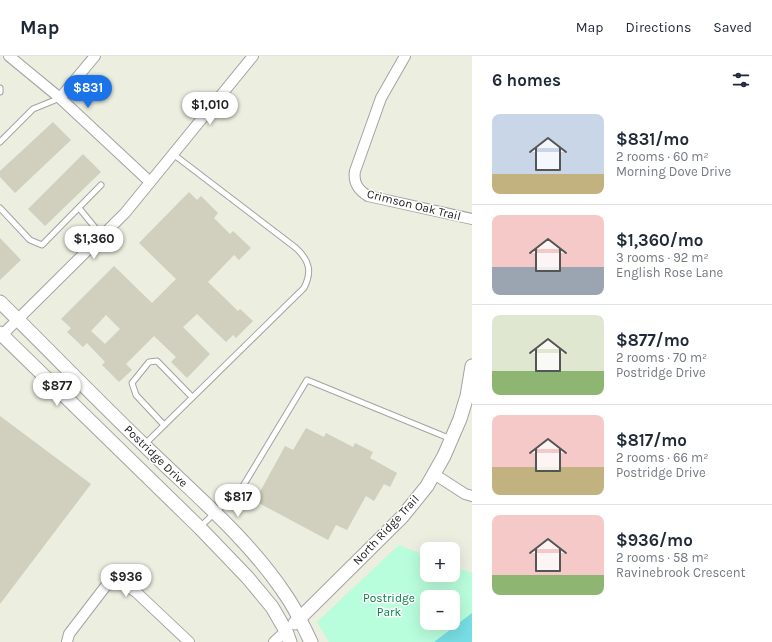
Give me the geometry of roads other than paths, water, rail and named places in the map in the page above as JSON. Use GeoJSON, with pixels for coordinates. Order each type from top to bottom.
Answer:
{"type":"FeatureCollection","features":[{"type":"Feature","properties":{"kind":"street"},"geometry":{"type":"LineString","coordinates":[[9,56],[60,98],[150,182]]}},
{"type":"Feature","properties":{"kind":"street"},"geometry":{"type":"LineString","coordinates":[[60,98],[95,56]]}},
{"type":"Feature","properties":{"kind":"street"},"geometry":{"type":"LineString","coordinates":[[1,335],[18,320],[125,213],[253,56]]}},
{"type":"Feature","properties":{"kind":"street","name":"Crimson Oak Trail"},"geometry":{"type":"LineString","coordinates":[[405,56],[381,98],[354,171],[356,186],[361,192],[368,196],[472,220]]}},
{"type":"Feature","properties":{"kind":"street","name":"Postridge Drive"},"geometry":{"type":"LineString","coordinates":[[0,302],[143,445],[234,531],[264,565],[285,594],[300,618],[311,642]]}},
{"type":"Feature","properties":{"kind":"street","name":"Postridge Drive"},"geometry":{"type":"LineString","coordinates":[[1,335],[200,528],[248,578],[272,607],[288,637]]}},
{"type":"Feature","properties":{"kind":"street","name":"North Ridge Trail"},"geometry":{"type":"LineString","coordinates":[[288,637],[300,618],[402,517],[427,486],[460,419],[467,396],[472,366]]}},
{"type":"Feature","properties":{"kind":"street"},"geometry":{"type":"LineString","coordinates":[[434,474],[465,494],[472,496]]}},
{"type":"Feature","properties":{"kind":"street"},"geometry":{"type":"LineString","coordinates":[[68,642],[69,634],[105,587],[113,582],[124,584],[136,592],[189,642]]}},
{"type":"Feature","properties":{"kind":"street"},"geometry":{"type":"LineString","coordinates":[[274,642],[288,637]]}},
{"type":"Feature","properties":{"kind":"lane"},"geometry":{"type":"LineString","coordinates":[[0,142],[33,109],[60,98]]}},
{"type":"Feature","properties":{"kind":"lane"},"geometry":{"type":"LineString","coordinates":[[143,445],[304,288],[308,280],[309,271],[305,258],[296,248],[173,154]]}},
{"type":"Feature","properties":{"kind":"lane"},"geometry":{"type":"LineString","coordinates":[[0,208],[30,240],[42,245],[101,185]]}},
{"type":"Feature","properties":{"kind":"lane"},"geometry":{"type":"LineString","coordinates":[[79,208],[102,236]]}},
{"type":"Feature","properties":{"kind":"lane"},"geometry":{"type":"LineString","coordinates":[[164,424],[136,395],[132,384],[149,362],[157,361],[192,397]]}},
{"type":"Feature","properties":{"kind":"lane"},"geometry":{"type":"LineString","coordinates":[[200,528],[243,486],[307,380],[451,439]]}},
{"type":"Feature","properties":{"kind":"park label","name":"Postridge Park"},"geometry":{"type":"Point","coordinates":[389,605]}}]}
